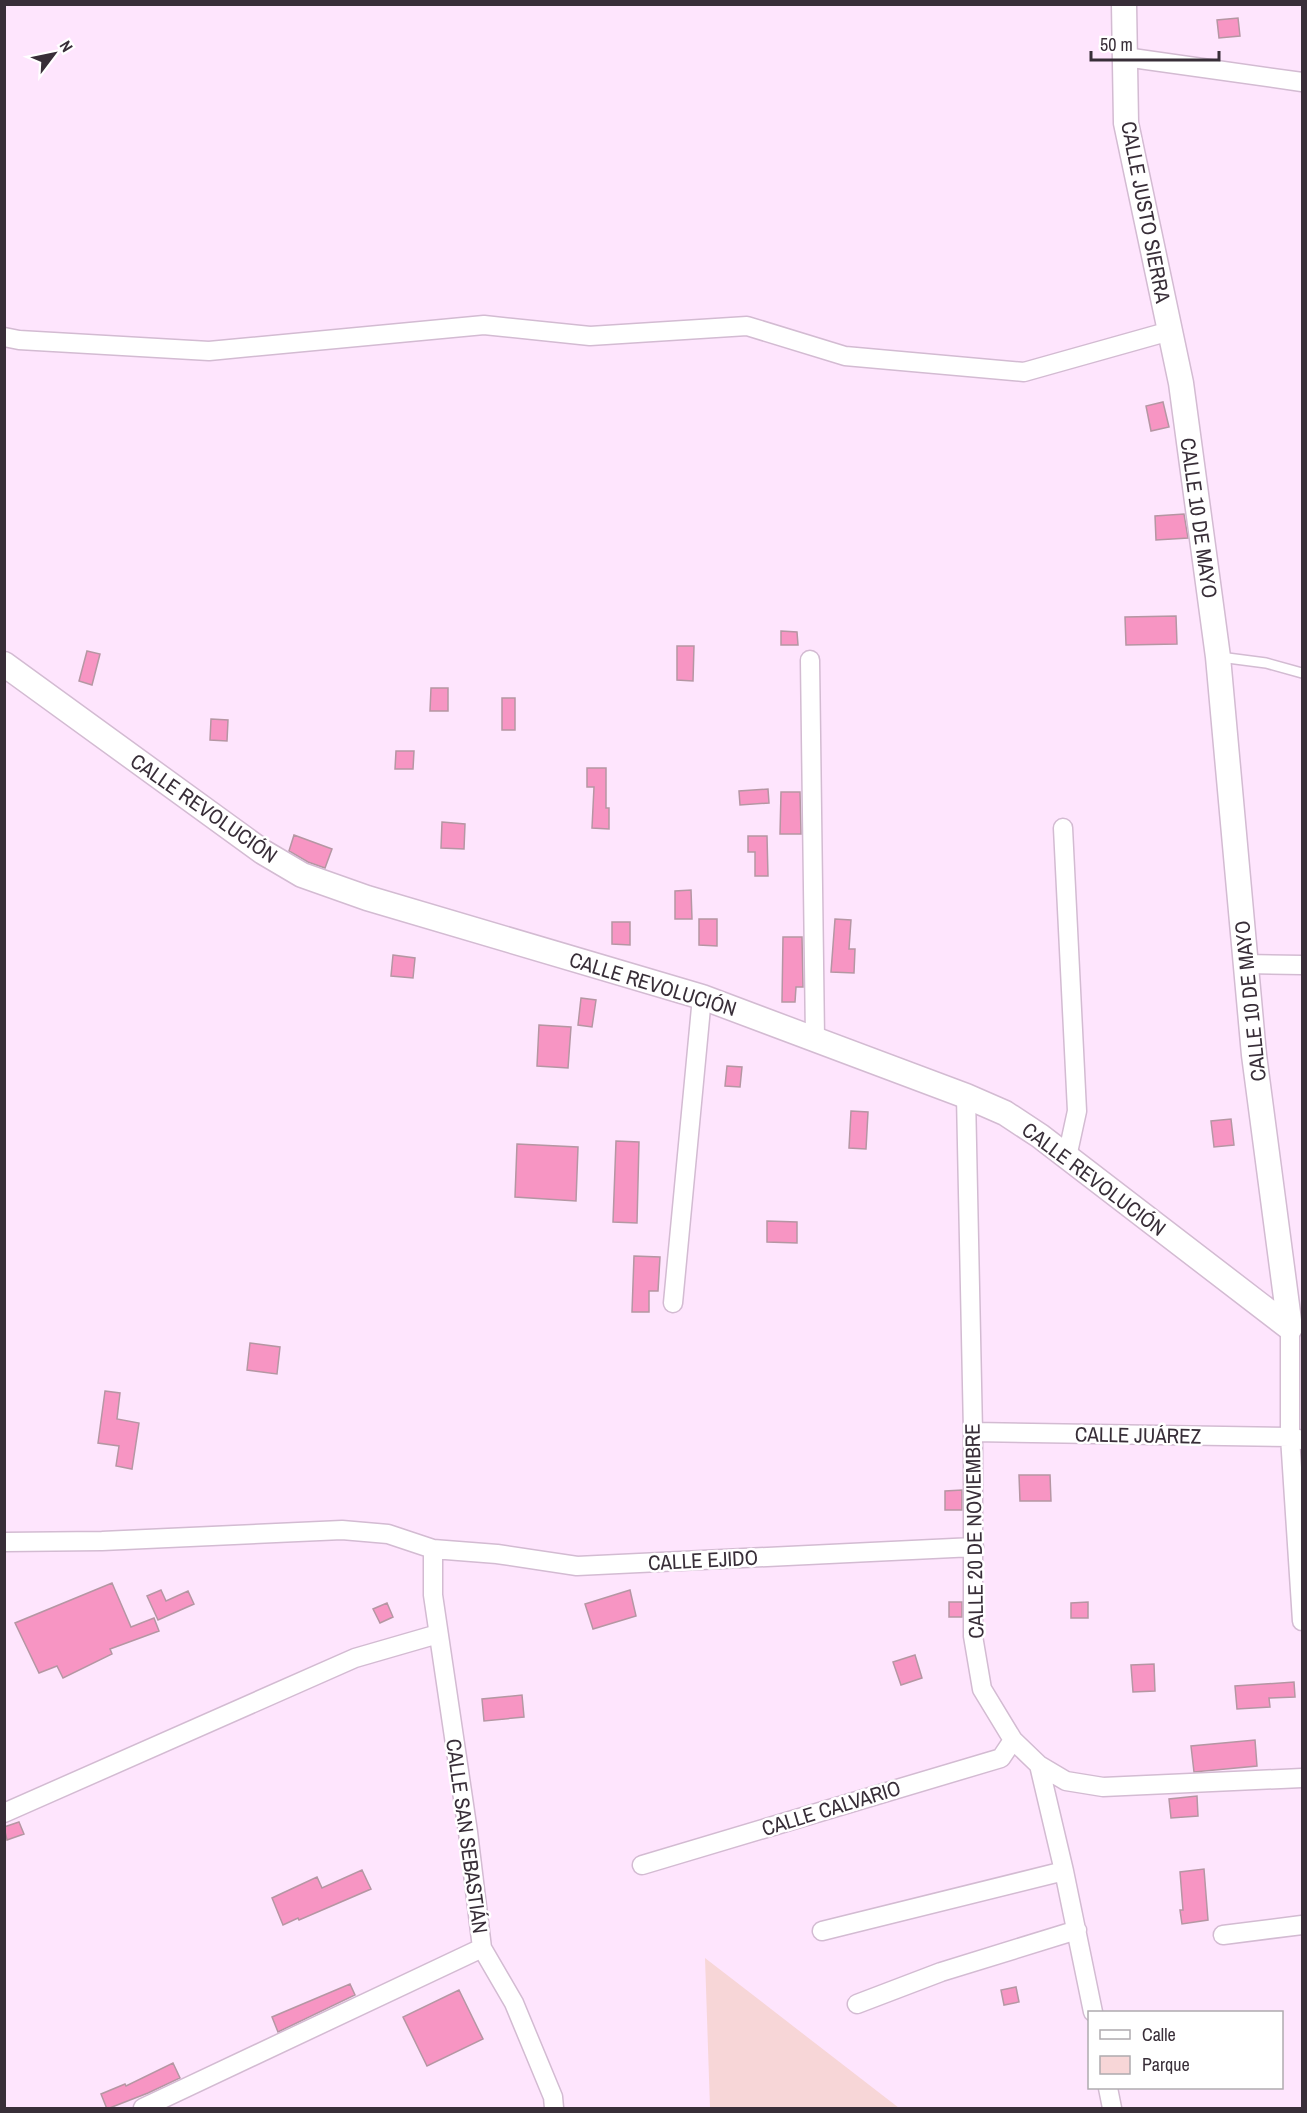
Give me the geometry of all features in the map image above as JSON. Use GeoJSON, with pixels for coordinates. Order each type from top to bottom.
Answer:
{"type":"FeatureCollection","features":[{"type":"Feature","properties":{"kind":"street","name":"CALLE JUSTO SIERRA"},"geometry":{"type":"LineString","coordinates":[[1124,4],[1126,123],[1181,383]]}},
{"type":"Feature","properties":{"kind":"street"},"geometry":{"type":"LineString","coordinates":[[1125,57],[1302,82]]}},
{"type":"Feature","properties":{"kind":"street"},"geometry":{"type":"LineString","coordinates":[[4,337],[43,342],[209,351],[484,325],[590,336],[747,326],[845,356],[1024,372],[1170,331]]}},
{"type":"Feature","properties":{"kind":"street","name":"CALLE 10 DE MAYO"},"geometry":{"type":"LineString","coordinates":[[1181,383],[1218,657],[1254,1055],[1295,1305],[1290,1328],[1302,1621]]}},
{"type":"Feature","properties":{"kind":"street"},"geometry":{"type":"LineString","coordinates":[[810,660],[815,1039]]}},
{"type":"Feature","properties":{"kind":"street","name":"CALLE REVOLUCIÓN"},"geometry":{"type":"LineString","coordinates":[[4,664],[263,852],[302,875],[367,898],[702,997],[966,1096],[1005,1113],[1067,1157],[1290,1328]]}},
{"type":"Feature","properties":{"kind":"street"},"geometry":{"type":"LineString","coordinates":[[1063,828],[1077,1111],[1067,1157]]}},
{"type":"Feature","properties":{"kind":"street"},"geometry":{"type":"LineString","coordinates":[[1245,964],[1302,966]]}},
{"type":"Feature","properties":{"kind":"street"},"geometry":{"type":"LineString","coordinates":[[673,1303],[702,997]]}},
{"type":"Feature","properties":{"kind":"street","name":"CALLE 20 DE NOVIEMBRE"},"geometry":{"type":"LineString","coordinates":[[966,1096],[973,1432],[973,1636],[982,1689],[1013,1740],[1040,1765],[1066,1781],[1103,1787],[1302,1778]]}},
{"type":"Feature","properties":{"kind":"street","name":"CALLE JUÁREZ"},"geometry":{"type":"LineString","coordinates":[[973,1432],[1296,1439]]}},
{"type":"Feature","properties":{"kind":"street","name":"CALLE EJIDO"},"geometry":{"type":"LineString","coordinates":[[4,1542],[102,1541],[342,1530],[388,1534],[433,1549],[497,1554],[577,1566],[974,1547]]}},
{"type":"Feature","properties":{"kind":"street","name":"CALLE SAN SEBASTIÁN"},"geometry":{"type":"LineString","coordinates":[[433,1549],[433,1595],[468,1833],[482,1948],[514,2003],[553,2097],[554,2109]]}},
{"type":"Feature","properties":{"kind":"street"},"geometry":{"type":"LineString","coordinates":[[4,1813],[355,1658],[438,1634]]}},
{"type":"Feature","properties":{"kind":"street","name":"CALLE CALVARIO"},"geometry":{"type":"LineString","coordinates":[[642,1865],[1001,1758],[1013,1740]]}},
{"type":"Feature","properties":{"kind":"street"},"geometry":{"type":"LineString","coordinates":[[1040,1765],[1093,2011]]}},
{"type":"Feature","properties":{"kind":"street"},"geometry":{"type":"LineString","coordinates":[[822,1931],[1064,1871]]}},
{"type":"Feature","properties":{"kind":"street"},"geometry":{"type":"LineString","coordinates":[[1222,1935],[1302,1925]]}},
{"type":"Feature","properties":{"kind":"street"},"geometry":{"type":"LineString","coordinates":[[857,2004],[941,1972],[1077,1930]]}},
{"type":"Feature","properties":{"kind":"street"},"geometry":{"type":"LineString","coordinates":[[143,2109],[482,1948]]}},
{"type":"Feature","properties":{"kind":"street"},"geometry":{"type":"LineString","coordinates":[[1108,2089],[1112,2109]]}},
{"type":"Feature","properties":{"kind":"lane"},"geometry":{"type":"LineString","coordinates":[[1218,657],[1266,663],[1302,673]]}},
{"type":"Feature","properties":{"kind":"green space"},"geometry":{"type":"Polygon","coordinates":[[[705,1958],[899,2108],[710,2108],[705,1958]]]}},
{"type":"Feature","properties":{"kind":"building"},"geometry":{"type":"Polygon","coordinates":[[[1238,18],[1240,36],[1219,38],[1217,20],[1238,18]]]}},
{"type":"Feature","properties":{"kind":"building"},"geometry":{"type":"Polygon","coordinates":[[[1163,402],[1169,427],[1151,431],[1146,406],[1163,402]]]}},
{"type":"Feature","properties":{"kind":"building"},"geometry":{"type":"Polygon","coordinates":[[[1184,514],[1188,538],[1156,540],[1155,516],[1184,514]]]}},
{"type":"Feature","properties":{"kind":"building"},"geometry":{"type":"Polygon","coordinates":[[[1176,616],[1177,644],[1126,645],[1125,617],[1176,616]]]}},
{"type":"Feature","properties":{"kind":"building"},"geometry":{"type":"Polygon","coordinates":[[[781,631],[797,632],[798,645],[781,645],[781,631]]]}},
{"type":"Feature","properties":{"kind":"building"},"geometry":{"type":"Polygon","coordinates":[[[677,646],[694,646],[693,681],[677,680],[677,646]]]}},
{"type":"Feature","properties":{"kind":"building"},"geometry":{"type":"Polygon","coordinates":[[[87,651],[100,654],[92,685],[79,681],[87,651]]]}},
{"type":"Feature","properties":{"kind":"building"},"geometry":{"type":"Polygon","coordinates":[[[431,688],[448,688],[448,711],[430,711],[431,688]]]}},
{"type":"Feature","properties":{"kind":"building"},"geometry":{"type":"Polygon","coordinates":[[[502,698],[515,698],[515,730],[502,730],[502,698]]]}},
{"type":"Feature","properties":{"kind":"building"},"geometry":{"type":"Polygon","coordinates":[[[211,719],[228,720],[227,741],[210,740],[211,719]]]}},
{"type":"Feature","properties":{"kind":"building"},"geometry":{"type":"Polygon","coordinates":[[[396,751],[414,751],[413,769],[395,769],[396,751]]]}},
{"type":"Feature","properties":{"kind":"building"},"geometry":{"type":"Polygon","coordinates":[[[587,768],[606,768],[606,808],[609,808],[609,829],[592,828],[594,787],[587,787],[587,768]]]}},
{"type":"Feature","properties":{"kind":"building"},"geometry":{"type":"Polygon","coordinates":[[[768,789],[769,803],[740,805],[739,791],[768,789]]]}},
{"type":"Feature","properties":{"kind":"building"},"geometry":{"type":"Polygon","coordinates":[[[781,792],[800,792],[801,834],[780,834],[781,792]]]}},
{"type":"Feature","properties":{"kind":"building"},"geometry":{"type":"Polygon","coordinates":[[[442,822],[465,824],[464,849],[441,848],[442,822]]]}},
{"type":"Feature","properties":{"kind":"building"},"geometry":{"type":"Polygon","coordinates":[[[294,835],[332,849],[325,868],[308,862],[289,851],[294,835]]]}},
{"type":"Feature","properties":{"kind":"building"},"geometry":{"type":"Polygon","coordinates":[[[748,836],[767,836],[768,876],[755,876],[755,852],[748,852],[748,836]]]}},
{"type":"Feature","properties":{"kind":"building"},"geometry":{"type":"Polygon","coordinates":[[[691,890],[692,919],[675,919],[675,891],[691,890]]]}},
{"type":"Feature","properties":{"kind":"building"},"geometry":{"type":"Polygon","coordinates":[[[699,919],[717,919],[717,946],[699,945],[699,919]]]}},
{"type":"Feature","properties":{"kind":"building"},"geometry":{"type":"Polygon","coordinates":[[[835,919],[851,920],[849,949],[855,949],[854,973],[831,972],[835,919]]]}},
{"type":"Feature","properties":{"kind":"building"},"geometry":{"type":"Polygon","coordinates":[[[612,922],[630,922],[630,945],[612,944],[612,922]]]}},
{"type":"Feature","properties":{"kind":"building"},"geometry":{"type":"Polygon","coordinates":[[[783,937],[802,937],[803,987],[796,987],[795,1002],[782,1002],[783,937]]]}},
{"type":"Feature","properties":{"kind":"building"},"geometry":{"type":"Polygon","coordinates":[[[393,955],[415,958],[413,978],[391,976],[393,955]]]}},
{"type":"Feature","properties":{"kind":"building"},"geometry":{"type":"Polygon","coordinates":[[[581,998],[596,1000],[592,1027],[578,1025],[581,998]]]}},
{"type":"Feature","properties":{"kind":"building"},"geometry":{"type":"Polygon","coordinates":[[[539,1025],[571,1027],[568,1068],[537,1066],[539,1025]]]}},
{"type":"Feature","properties":{"kind":"building"},"geometry":{"type":"Polygon","coordinates":[[[727,1066],[742,1067],[740,1087],[725,1086],[727,1066]]]}},
{"type":"Feature","properties":{"kind":"building"},"geometry":{"type":"Polygon","coordinates":[[[851,1111],[868,1112],[866,1149],[849,1148],[851,1111]]]}},
{"type":"Feature","properties":{"kind":"building"},"geometry":{"type":"Polygon","coordinates":[[[1231,1119],[1234,1145],[1214,1147],[1211,1121],[1231,1119]]]}},
{"type":"Feature","properties":{"kind":"building"},"geometry":{"type":"Polygon","coordinates":[[[616,1141],[639,1142],[637,1223],[613,1222],[616,1141]]]}},
{"type":"Feature","properties":{"kind":"building"},"geometry":{"type":"Polygon","coordinates":[[[517,1144],[578,1147],[576,1201],[515,1197],[517,1144]]]}},
{"type":"Feature","properties":{"kind":"building"},"geometry":{"type":"Polygon","coordinates":[[[767,1221],[797,1222],[797,1243],[767,1242],[767,1221]]]}},
{"type":"Feature","properties":{"kind":"building"},"geometry":{"type":"Polygon","coordinates":[[[634,1256],[660,1257],[658,1291],[649,1291],[649,1312],[632,1312],[634,1256]]]}},
{"type":"Feature","properties":{"kind":"building"},"geometry":{"type":"Polygon","coordinates":[[[250,1343],[280,1347],[277,1374],[247,1370],[250,1343]]]}},
{"type":"Feature","properties":{"kind":"building"},"geometry":{"type":"Polygon","coordinates":[[[105,1391],[120,1393],[117,1419],[139,1423],[132,1469],[116,1466],[119,1446],[98,1443],[105,1391]]]}},
{"type":"Feature","properties":{"kind":"building"},"geometry":{"type":"Polygon","coordinates":[[[1019,1475],[1050,1475],[1051,1501],[1020,1501],[1019,1475]]]}},
{"type":"Feature","properties":{"kind":"building"},"geometry":{"type":"Polygon","coordinates":[[[962,1490],[962,1510],[945,1510],[945,1491],[962,1490]]]}},
{"type":"Feature","properties":{"kind":"building"},"geometry":{"type":"Polygon","coordinates":[[[112,1583],[131,1627],[154,1618],[159,1631],[110,1649],[112,1654],[63,1678],[57,1666],[39,1673],[15,1623],[112,1583]]]}},
{"type":"Feature","properties":{"kind":"building"},"geometry":{"type":"Polygon","coordinates":[[[161,1590],[166,1601],[188,1591],[194,1604],[158,1620],[147,1596],[161,1590]]]}},
{"type":"Feature","properties":{"kind":"building"},"geometry":{"type":"Polygon","coordinates":[[[630,1590],[636,1616],[593,1629],[585,1604],[630,1590]]]}},
{"type":"Feature","properties":{"kind":"building"},"geometry":{"type":"Polygon","coordinates":[[[949,1602],[962,1602],[962,1617],[949,1617],[949,1602]]]}},
{"type":"Feature","properties":{"kind":"building"},"geometry":{"type":"Polygon","coordinates":[[[1088,1602],[1088,1618],[1071,1618],[1071,1603],[1088,1602]]]}},
{"type":"Feature","properties":{"kind":"building"},"geometry":{"type":"Polygon","coordinates":[[[387,1603],[393,1617],[380,1623],[373,1609],[387,1603]]]}},
{"type":"Feature","properties":{"kind":"building"},"geometry":{"type":"Polygon","coordinates":[[[915,1655],[922,1678],[901,1685],[893,1662],[915,1655]]]}},
{"type":"Feature","properties":{"kind":"building"},"geometry":{"type":"Polygon","coordinates":[[[1154,1664],[1155,1691],[1133,1692],[1131,1665],[1154,1664]]]}},
{"type":"Feature","properties":{"kind":"building"},"geometry":{"type":"Polygon","coordinates":[[[1294,1682],[1295,1697],[1269,1698],[1270,1707],[1237,1709],[1235,1686],[1294,1682]]]}},
{"type":"Feature","properties":{"kind":"building"},"geometry":{"type":"Polygon","coordinates":[[[522,1695],[524,1717],[484,1721],[482,1699],[522,1695]]]}},
{"type":"Feature","properties":{"kind":"building"},"geometry":{"type":"Polygon","coordinates":[[[1255,1740],[1257,1766],[1194,1772],[1191,1746],[1255,1740]]]}},
{"type":"Feature","properties":{"kind":"building"},"geometry":{"type":"Polygon","coordinates":[[[1197,1796],[1198,1816],[1171,1818],[1169,1799],[1197,1796]]]}},
{"type":"Feature","properties":{"kind":"building"},"geometry":{"type":"Polygon","coordinates":[[[19,1822],[24,1834],[7,1840],[4,1827],[19,1822]]]}},
{"type":"Feature","properties":{"kind":"building"},"geometry":{"type":"Polygon","coordinates":[[[1204,1869],[1208,1920],[1182,1924],[1180,1872],[1204,1869]]]}},
{"type":"Feature","properties":{"kind":"building"},"geometry":{"type":"Polygon","coordinates":[[[362,1870],[371,1889],[283,1925],[272,1898],[317,1877],[322,1888],[362,1870]]]}},
{"type":"Feature","properties":{"kind":"building"},"geometry":{"type":"Polygon","coordinates":[[[350,1984],[355,1995],[278,2032],[272,2017],[350,1984]]]}},
{"type":"Feature","properties":{"kind":"building"},"geometry":{"type":"Polygon","coordinates":[[[1016,1987],[1019,2002],[1004,2005],[1001,1990],[1016,1987]]]}},
{"type":"Feature","properties":{"kind":"building"},"geometry":{"type":"Polygon","coordinates":[[[459,1990],[483,2039],[427,2066],[403,2017],[459,1990]]]}},
{"type":"Feature","properties":{"kind":"building"},"geometry":{"type":"Polygon","coordinates":[[[173,2063],[180,2078],[107,2109],[101,2094],[125,2084],[126,2086],[173,2063]]]}}]}
